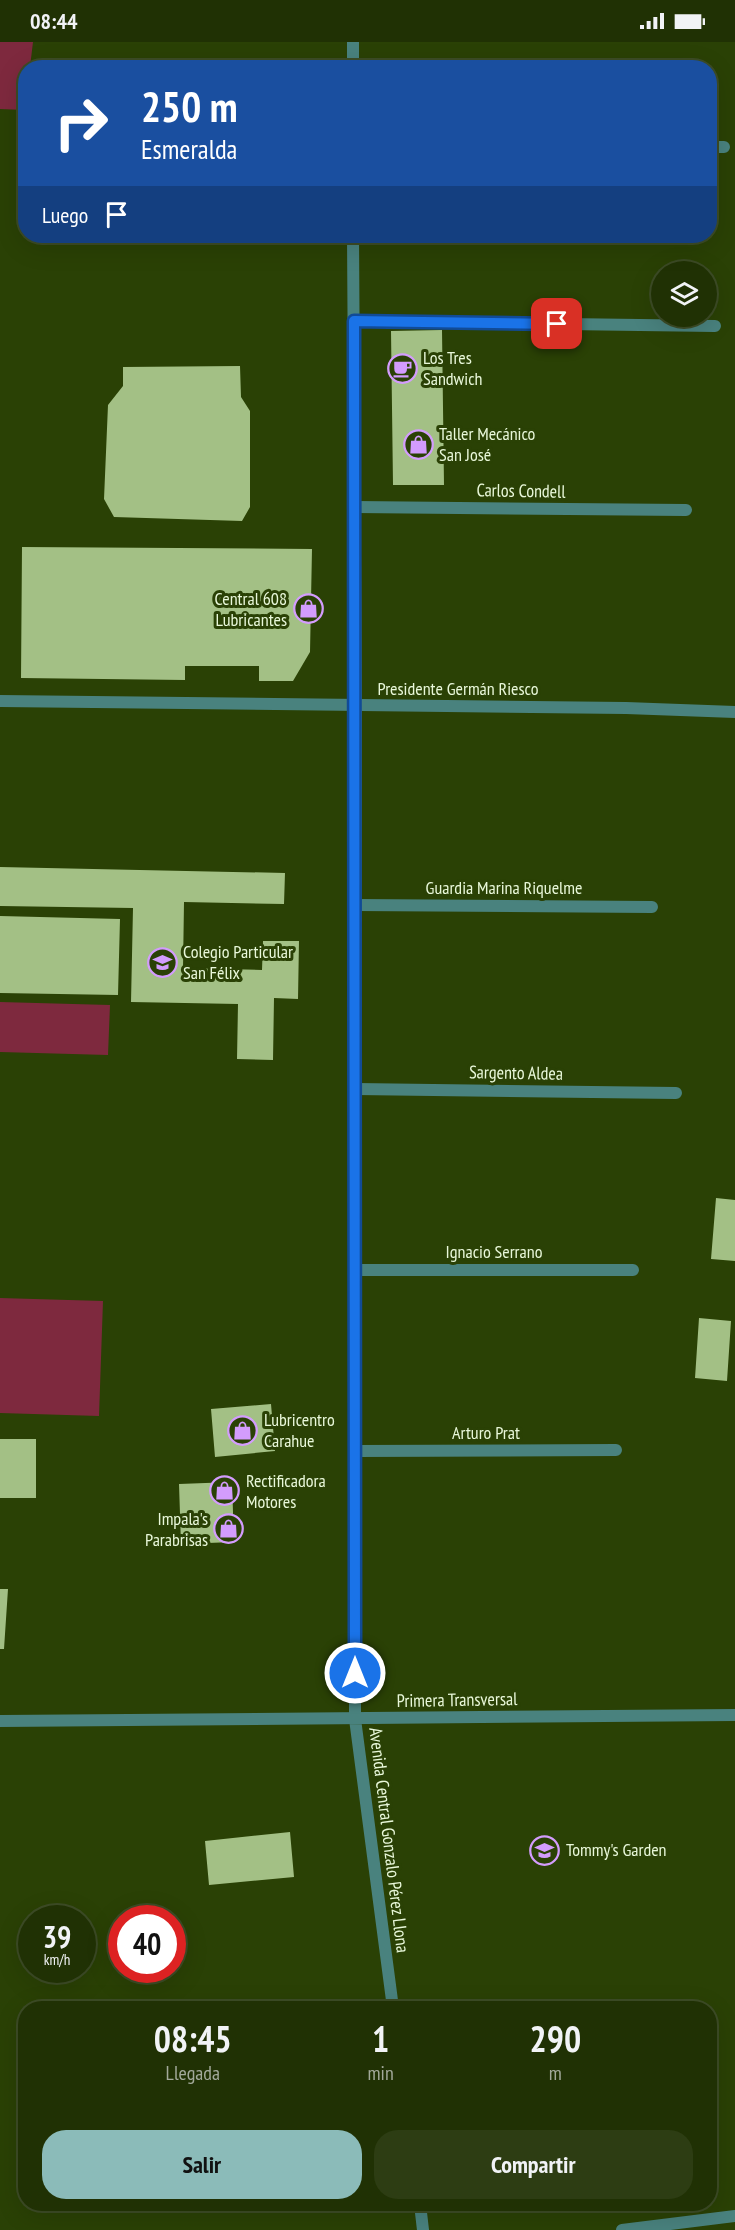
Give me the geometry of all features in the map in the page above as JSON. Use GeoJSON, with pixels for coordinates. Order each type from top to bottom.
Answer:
{"type":"FeatureCollection","features":[{"type":"Feature","properties":{"kind":"street"},"geometry":{"type":"LineString","coordinates":[[353,42],[353,60]]}},
{"type":"Feature","properties":{"kind":"street"},"geometry":{"type":"LineString","coordinates":[[717,147],[724,147]]}},
{"type":"Feature","properties":{"kind":"street","name":"Avenida Central Gonzalo Pérez Llona"},"geometry":{"type":"LineString","coordinates":[[353,243],[356,707],[355,1719],[392,2001]]}},
{"type":"Feature","properties":{"kind":"street"},"geometry":{"type":"LineString","coordinates":[[354,321],[651,325]]}},
{"type":"Feature","properties":{"kind":"street","name":"Carlos Condell"},"geometry":{"type":"LineString","coordinates":[[355,507],[686,510]]}},
{"type":"Feature","properties":{"kind":"street","name":"Presidente Germán Riesco"},"geometry":{"type":"LineString","coordinates":[[0,701],[356,707],[626,708],[735,712]]}},
{"type":"Feature","properties":{"kind":"street","name":"Guardia Marina Riquelme"},"geometry":{"type":"LineString","coordinates":[[355,905],[652,907]]}},
{"type":"Feature","properties":{"kind":"street","name":"Sargento Aldea"},"geometry":{"type":"LineString","coordinates":[[356,1089],[676,1093]]}},
{"type":"Feature","properties":{"kind":"street","name":"Ignacio Serrano"},"geometry":{"type":"LineString","coordinates":[[355,1270],[633,1270]]}},
{"type":"Feature","properties":{"kind":"street","name":"Arturo Prat"},"geometry":{"type":"LineString","coordinates":[[355,1451],[616,1450]]}},
{"type":"Feature","properties":{"kind":"street","name":"Primera Transversal"},"geometry":{"type":"LineString","coordinates":[[0,1721],[735,1716]]}},
{"type":"Feature","properties":{"kind":"street"},"geometry":{"type":"LineString","coordinates":[[421,2211],[423,2230]]}},
{"type":"Feature","properties":{"kind":"street"},"geometry":{"type":"LineString","coordinates":[[621,2230],[735,2216]]}},
{"type":"Feature","properties":{"kind":"shaded area"},"geometry":{"type":"Polygon","coordinates":[[[0,42],[33,42],[31,60],[18,60],[18,110],[0,109],[0,42]]]}},
{"type":"Feature","properties":{"kind":"shaded area"},"geometry":{"type":"Polygon","coordinates":[[[0,1002],[110,1005],[108,1055],[0,1052],[0,1002]]]}},
{"type":"Feature","properties":{"kind":"shaded area"},"geometry":{"type":"Polygon","coordinates":[[[0,1298],[103,1301],[99,1416],[0,1413],[0,1298]]]}},
{"type":"Feature","properties":{"kind":"building"},"geometry":{"type":"Polygon","coordinates":[[[442,330],[444,485],[393,485],[391,331],[442,330]]]}},
{"type":"Feature","properties":{"kind":"building"},"geometry":{"type":"Polygon","coordinates":[[[240,366],[241,397],[250,411],[250,507],[242,521],[114,517],[104,499],[108,405],[123,386],[123,367],[240,366]]]}},
{"type":"Feature","properties":{"kind":"building"},"geometry":{"type":"Polygon","coordinates":[[[22,547],[312,549],[310,652],[293,681],[259,681],[259,666],[185,666],[185,680],[21,678],[22,547]]]}},
{"type":"Feature","properties":{"kind":"building"},"geometry":{"type":"Polygon","coordinates":[[[0,867],[285,873],[284,904],[184,902],[183,968],[262,970],[263,941],[299,941],[298,999],[274,998],[273,1060],[237,1059],[238,1004],[131,1002],[133,908],[0,906],[0,867]]]}},
{"type":"Feature","properties":{"kind":"building"},"geometry":{"type":"Polygon","coordinates":[[[0,916],[120,919],[118,995],[0,993],[0,916]]]}},
{"type":"Feature","properties":{"kind":"building"},"geometry":{"type":"Polygon","coordinates":[[[716,1198],[735,1200],[735,1261],[711,1259],[716,1198]]]}},
{"type":"Feature","properties":{"kind":"building"},"geometry":{"type":"Polygon","coordinates":[[[699,1318],[731,1321],[727,1381],[695,1378],[699,1318]]]}},
{"type":"Feature","properties":{"kind":"building","name":"Lubricentro Carahue"},"geometry":{"type":"Polygon","coordinates":[[[271,1404],[275,1451],[215,1457],[211,1409],[271,1404]]]}},
{"type":"Feature","properties":{"kind":"building"},"geometry":{"type":"Polygon","coordinates":[[[0,1439],[36,1439],[36,1498],[0,1498],[0,1439]]]}},
{"type":"Feature","properties":{"kind":"building"},"geometry":{"type":"Polygon","coordinates":[[[232,1482],[234,1542],[181,1544],[179,1484],[232,1482]]]}},
{"type":"Feature","properties":{"kind":"building"},"geometry":{"type":"Polygon","coordinates":[[[0,1589],[8,1589],[4,1649],[0,1649],[0,1589]]]}},
{"type":"Feature","properties":{"kind":"building"},"geometry":{"type":"Polygon","coordinates":[[[290,1832],[294,1877],[209,1885],[205,1841],[290,1832]]]}},
{"type":"Feature","properties":{"kind":"place","name":"Los Tres Sandwich"},"geometry":{"type":"Point","coordinates":[402,368]}},
{"type":"Feature","properties":{"kind":"place","name":"Taller Mecánico San José"},"geometry":{"type":"Point","coordinates":[418,444]}},
{"type":"Feature","properties":{"kind":"place","name":"Central 608 Lubricantes"},"geometry":{"type":"Point","coordinates":[308,609]}},
{"type":"Feature","properties":{"kind":"place","name":"Colegio Particular San Félix"},"geometry":{"type":"Point","coordinates":[162,962]}},
{"type":"Feature","properties":{"kind":"place","name":"Lubricentro Carahue"},"geometry":{"type":"Point","coordinates":[243,1430]}},
{"type":"Feature","properties":{"kind":"place","name":"Rectificadora Motores"},"geometry":{"type":"Point","coordinates":[225,1491]}},
{"type":"Feature","properties":{"kind":"place","name":"Impala's Parabrisas"},"geometry":{"type":"Point","coordinates":[229,1529]}},
{"type":"Feature","properties":{"kind":"place","name":"Tommy's Garden"},"geometry":{"type":"Point","coordinates":[545,1850]}},
{"type":"Feature","properties":{"kind":"route"},"geometry":{"type":"LineString","coordinates":[[355,1673],[354,321],[557,324]]}}]}
